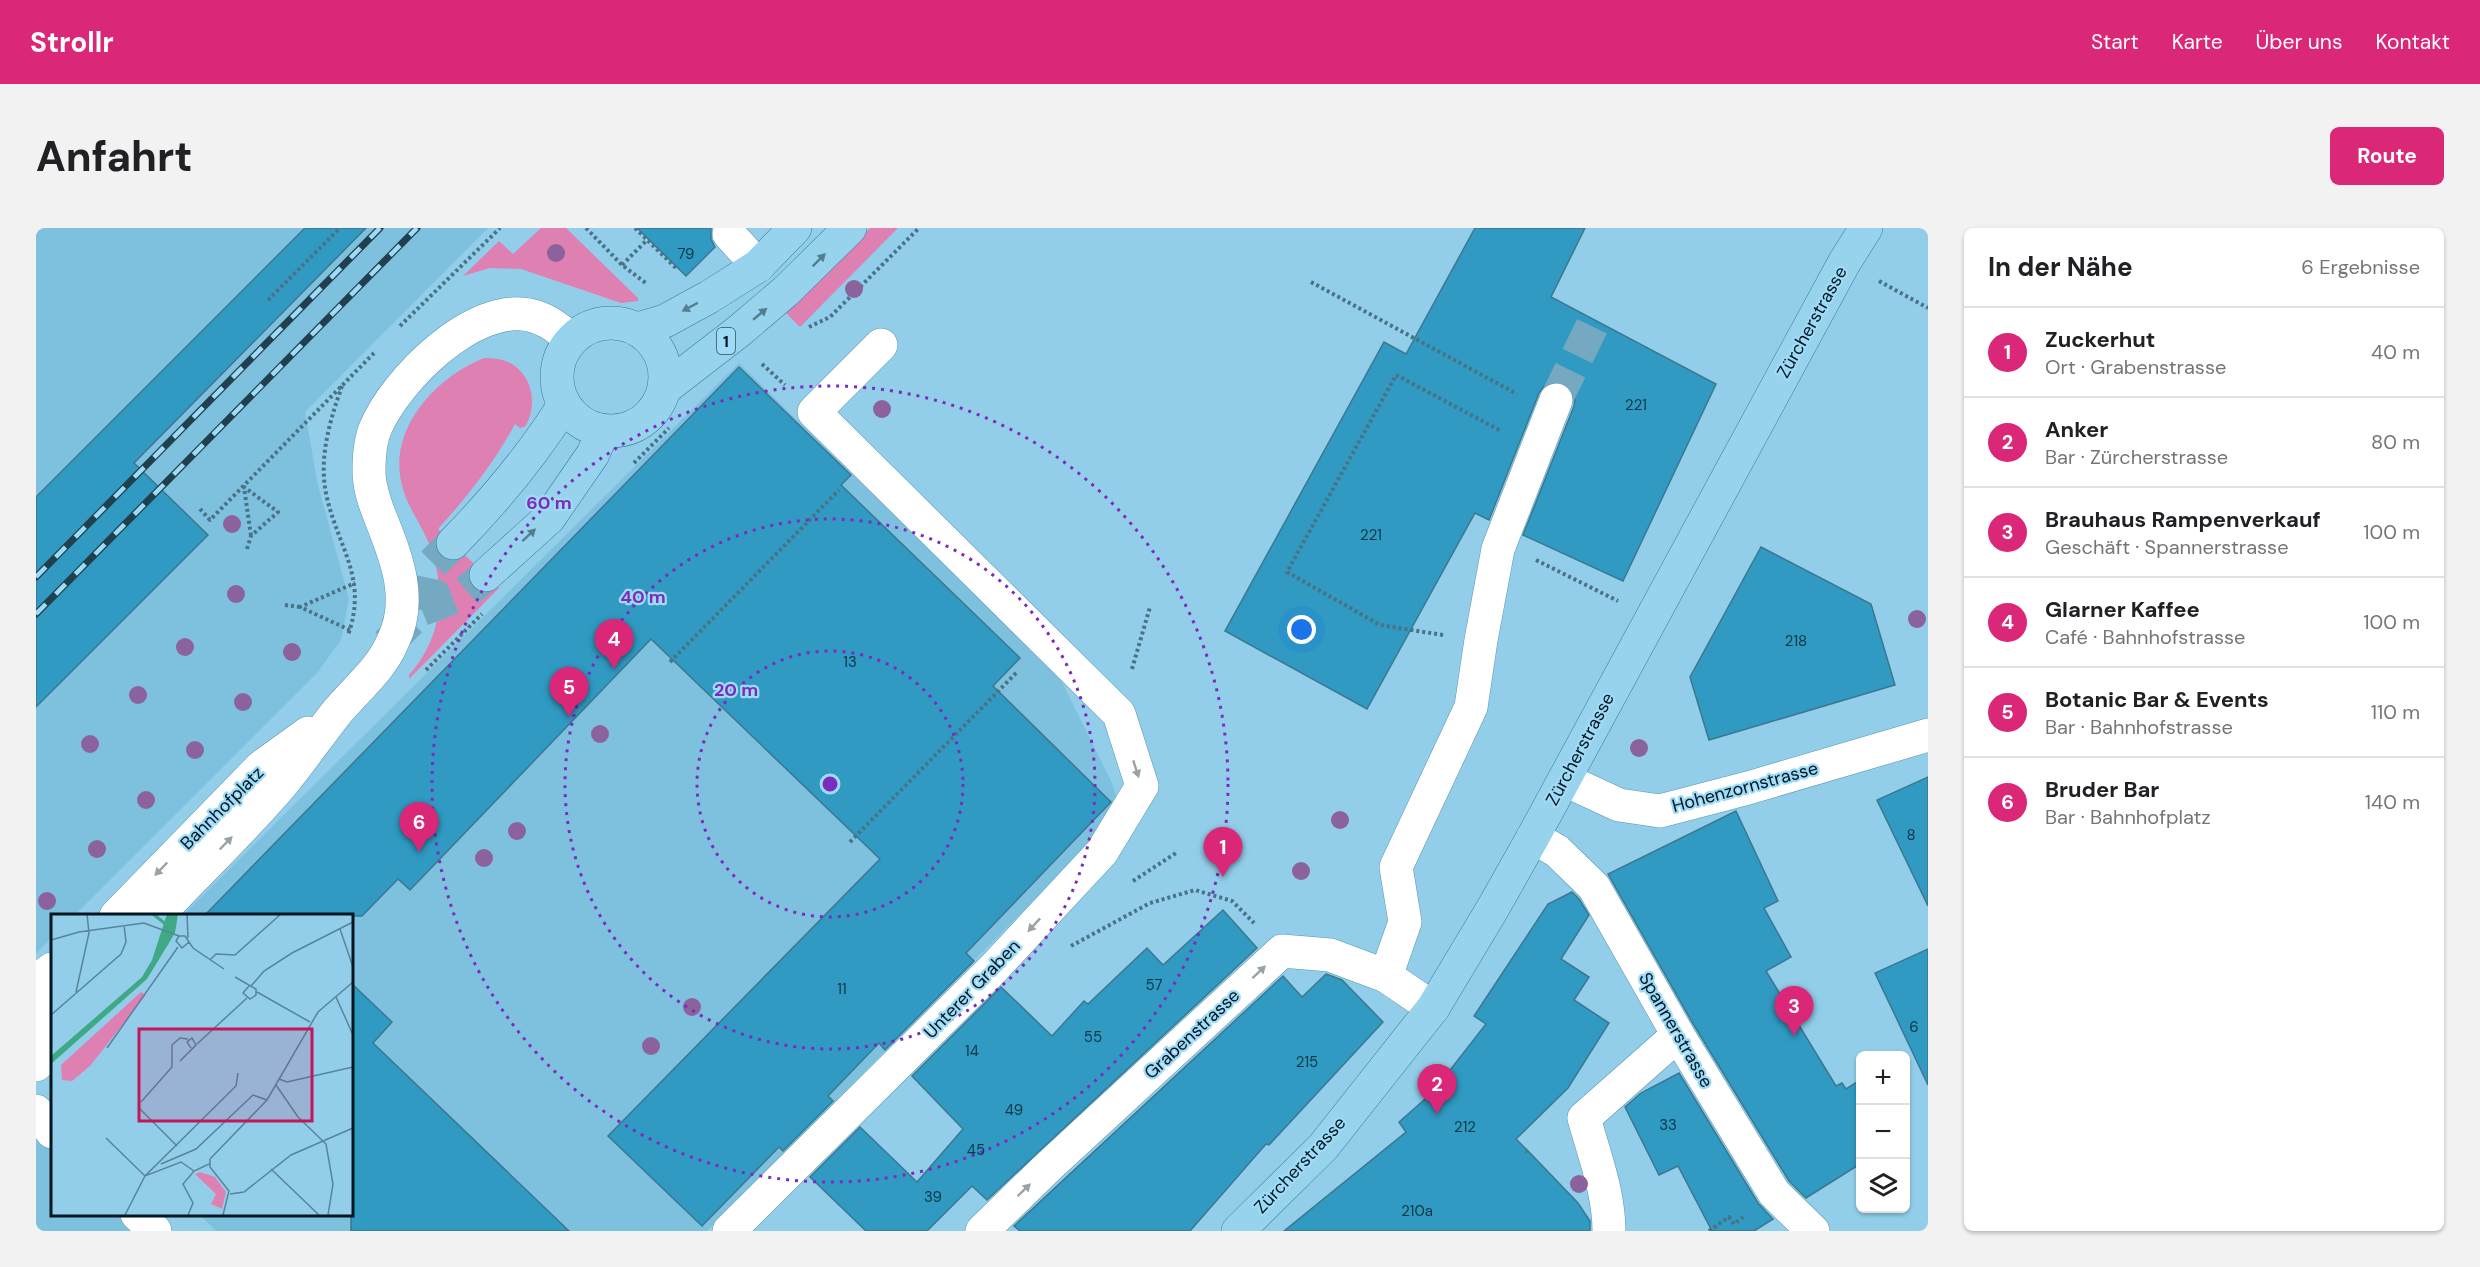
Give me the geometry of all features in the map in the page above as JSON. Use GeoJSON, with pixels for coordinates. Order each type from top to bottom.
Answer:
{"type":"FeatureCollection","features":[{"type":"Feature","properties":{"kind":"main road"},"geometry":{"type":"LineString","coordinates":[[637,329],[665,321],[758,266],[795,228]]}},
{"type":"Feature","properties":{"kind":"main road","name":"1"},"geometry":{"type":"LineString","coordinates":[[664,389],[786,291],[850,228]]}},
{"type":"Feature","properties":{"kind":"main road","name":"Zürcherstrasse"},"geometry":{"type":"LineString","coordinates":[[1238,1231],[1323,1147],[1433,1008],[1565,780],[1839,272],[1866,228]]}},
{"type":"Feature","properties":{"kind":"main road"},"geometry":{"type":"LineString","coordinates":[[612,322],[637,329],[651,340],[660,355],[665,372],[664,389],[658,404],[648,417],[634,426],[619,431],[603,431],[588,426],[574,417],[564,405],[558,389],[556,372],[561,356],[571,339],[584,330],[612,322]]}},
{"type":"Feature","properties":{"kind":"main road"},"geometry":{"type":"LineString","coordinates":[[453,543],[490,505],[536,449],[564,405]]}},
{"type":"Feature","properties":{"kind":"main road"},"geometry":{"type":"LineString","coordinates":[[486,575],[549,518],[592,453],[603,431]]}},
{"type":"Feature","properties":{"kind":"street"},"geometry":{"type":"LineString","coordinates":[[729,234],[758,266]]}},
{"type":"Feature","properties":{"kind":"street","name":"Bahnhofplatz"},"geometry":{"type":"LineString","coordinates":[[159,914],[281,785],[338,711],[386,655],[394,641],[402,615],[403,594],[398,562],[376,506],[369,473],[371,442],[376,426],[393,398],[424,363],[466,329],[486,320],[505,314],[527,314],[547,320],[571,339]]}},
{"type":"Feature","properties":{"kind":"street"},"geometry":{"type":"LineString","coordinates":[[881,345],[814,412],[1119,714]]}},
{"type":"Feature","properties":{"kind":"street"},"geometry":{"type":"LineString","coordinates":[[1386,976],[1405,922],[1396,867],[1471,707],[1480,640],[1500,542],[1556,400]]}},
{"type":"Feature","properties":{"kind":"street","name":"Bahnhofplatz"},"geometry":{"type":"LineString","coordinates":[[118,914],[261,767],[338,711]]}},
{"type":"Feature","properties":{"kind":"street","name":"Unterer Graben"},"geometry":{"type":"LineString","coordinates":[[729,1231],[993,969],[1102,852],[1142,786],[1119,714]]}},
{"type":"Feature","properties":{"kind":"street","name":"Hohenzornstrasse"},"geometry":{"type":"LineString","coordinates":[[1565,780],[1619,805],[1659,811],[1748,788],[1928,735]]}},
{"type":"Feature","properties":{"kind":"street","name":"Spannerstrasse"},"geometry":{"type":"LineString","coordinates":[[1533,837],[1557,851],[1594,887],[1678,1035],[1774,1193],[1814,1231]]}},
{"type":"Feature","properties":{"kind":"street"},"geometry":{"type":"LineString","coordinates":[[1282,951],[1330,955],[1386,976],[1433,1008]]}},
{"type":"Feature","properties":{"kind":"street","name":"Grabenstrasse"},"geometry":{"type":"LineString","coordinates":[[982,1231],[1282,951]]}},
{"type":"Feature","properties":{"kind":"street"},"geometry":{"type":"LineString","coordinates":[[36,981],[51,970]]}},
{"type":"Feature","properties":{"kind":"street"},"geometry":{"type":"LineString","coordinates":[[36,993],[49,1010],[51,1020]]}},
{"type":"Feature","properties":{"kind":"street"},"geometry":{"type":"LineString","coordinates":[[36,1065],[43,1058],[50,1043],[51,1034]]}},
{"type":"Feature","properties":{"kind":"street"},"geometry":{"type":"LineString","coordinates":[[1609,1231],[1609,1217],[1584,1118],[1678,1035]]}},
{"type":"Feature","properties":{"kind":"street"},"geometry":{"type":"LineString","coordinates":[[36,1111],[51,1131]]}},
{"type":"Feature","properties":{"kind":"street"},"geometry":{"type":"LineString","coordinates":[[138,1216],[155,1231]]}},
{"type":"Feature","properties":{"kind":"path"},"geometry":{"type":"LineString","coordinates":[[268,300],[340,228]]}},
{"type":"Feature","properties":{"kind":"path"},"geometry":{"type":"LineString","coordinates":[[396,330],[500,228]]}},
{"type":"Feature","properties":{"kind":"path"},"geometry":{"type":"LineString","coordinates":[[586,228],[622,265],[649,285]]}},
{"type":"Feature","properties":{"kind":"path"},"geometry":{"type":"LineString","coordinates":[[635,228],[684,275]]}},
{"type":"Feature","properties":{"kind":"path"},"geometry":{"type":"LineString","coordinates":[[622,265],[647,239]]}},
{"type":"Feature","properties":{"kind":"path"},"geometry":{"type":"LineString","coordinates":[[1872,278],[1928,308]]}},
{"type":"Feature","properties":{"kind":"path"},"geometry":{"type":"LineString","coordinates":[[1311,282],[1508,389]]}},
{"type":"Feature","properties":{"kind":"path"},"geometry":{"type":"LineString","coordinates":[[200,510],[210,520],[381,346]]}},
{"type":"Feature","properties":{"kind":"path"},"geometry":{"type":"LineString","coordinates":[[755,357],[814,412]]}},
{"type":"Feature","properties":{"kind":"path"},"geometry":{"type":"LineString","coordinates":[[1445,635],[1380,625],[1287,572],[1396,375],[1506,434]]}},
{"type":"Feature","properties":{"kind":"path"},"geometry":{"type":"LineString","coordinates":[[342,387],[328,428],[324,448],[323,474],[327,499],[355,583],[354,613],[345,644]]}},
{"type":"Feature","properties":{"kind":"path"},"geometry":{"type":"LineString","coordinates":[[670,662],[865,464]]}},
{"type":"Feature","properties":{"kind":"path"},"geometry":{"type":"LineString","coordinates":[[244,487],[278,512],[251,536]]}},
{"type":"Feature","properties":{"kind":"path"},"geometry":{"type":"LineString","coordinates":[[244,487],[251,536],[247,549]]}},
{"type":"Feature","properties":{"kind":"path"},"geometry":{"type":"LineString","coordinates":[[1500,542],[1626,605]]}},
{"type":"Feature","properties":{"kind":"path"},"geometry":{"type":"LineString","coordinates":[[300,608],[355,583]]}},
{"type":"Feature","properties":{"kind":"path"},"geometry":{"type":"LineString","coordinates":[[285,604],[300,608],[350,630]]}},
{"type":"Feature","properties":{"kind":"path"},"geometry":{"type":"LineString","coordinates":[[1119,714],[1150,607]]}},
{"type":"Feature","properties":{"kind":"path"},"geometry":{"type":"LineString","coordinates":[[850,842],[1046,643]]}},
{"type":"Feature","properties":{"kind":"path"},"geometry":{"type":"LineString","coordinates":[[1069,947],[1150,903],[1195,890],[1232,901],[1282,951]]}},
{"type":"Feature","properties":{"kind":"shaded area"},"geometry":{"type":"Polygon","coordinates":[[[36,228],[488,228],[305,412],[318,485],[349,599],[341,640],[317,673],[76,914],[51,914],[51,938],[36,954],[36,228]]]}},
{"type":"Feature","properties":{"kind":"shaded area"},"geometry":{"type":"Polygon","coordinates":[[[541,228],[566,228],[638,298],[638,301],[621,303],[521,269],[490,268],[463,276],[499,241],[513,254],[541,228]]]}},
{"type":"Feature","properties":{"kind":"shaded area"},"geometry":{"type":"Polygon","coordinates":[[[870,228],[898,228],[800,327],[786,313],[870,228]]]}},
{"type":"Feature","properties":{"kind":"shaded area"},"geometry":{"type":"Polygon","coordinates":[[[484,358],[509,362],[524,375],[532,396],[529,419],[525,426],[520,428],[515,424],[479,479],[438,529],[499,588],[409,679],[409,675],[421,660],[429,644],[435,627],[439,610],[439,592],[438,575],[427,539],[409,504],[401,481],[399,461],[403,441],[410,423],[434,391],[466,366],[484,358]]]}},
{"type":"Feature","properties":{"kind":"shaded area"},"geometry":{"type":"Polygon","coordinates":[[[739,363],[1060,678],[1112,783],[1116,796],[1115,818],[707,1231],[216,1231],[201,1216],[352,1216],[352,914],[184,914],[739,363]]]}},
{"type":"Feature","properties":{"kind":"shaded area"},"geometry":{"type":"Polygon","coordinates":[[[36,1111],[51,1131],[51,1216],[138,1216],[155,1231],[36,1231],[36,1111]]]}},
{"type":"Feature","properties":{"kind":"building"},"geometry":{"type":"Polygon","coordinates":[[[305,228],[366,228],[134,463],[208,535],[36,707],[36,497],[305,228]]]}},
{"type":"Feature","properties":{"kind":"building"},"geometry":{"type":"Polygon","coordinates":[[[637,228],[711,228],[711,239],[715,247],[686,276],[637,228]]]}},
{"type":"Feature","properties":{"kind":"building"},"geometry":{"type":"Polygon","coordinates":[[[1475,228],[1585,228],[1551,297],[1716,384],[1623,581],[1523,535],[1574,406],[1575,398],[1571,389],[1563,383],[1554,381],[1544,386],[1539,393],[1489,520],[1475,513],[1367,709],[1225,631],[1384,342],[1406,354],[1475,228]]]}},
{"type":"Feature","properties":{"kind":"building"},"geometry":{"type":"Polygon","coordinates":[[[739,367],[851,475],[841,485],[1020,658],[993,686],[1111,802],[966,953],[974,961],[885,1050],[879,1043],[828,1096],[833,1101],[783,1151],[779,1147],[702,1226],[608,1136],[880,859],[651,639],[410,890],[398,879],[362,916],[352,916],[352,914],[206,914],[739,367]]]}},
{"type":"Feature","properties":{"kind":"building"},"geometry":{"type":"Polygon","coordinates":[[[1761,547],[1871,604],[1895,685],[1709,740],[1690,677],[1761,547]]]}},
{"type":"Feature","properties":{"kind":"building"},"geometry":{"type":"Polygon","coordinates":[[[1928,777],[1928,906],[1877,800],[1928,777]]]}},
{"type":"Feature","properties":{"kind":"building"},"geometry":{"type":"Polygon","coordinates":[[[1736,811],[1778,901],[1764,908],[1791,957],[1766,971],[1836,1086],[1842,1083],[1846,1089],[1856,1083],[1856,1167],[1806,1198],[1789,1181],[1692,1022],[1608,874],[1736,811]]]}},
{"type":"Feature","properties":{"kind":"building"},"geometry":{"type":"Polygon","coordinates":[[[1572,892],[1589,915],[1561,959],[1589,977],[1574,1000],[1609,1023],[1568,1088],[1516,1139],[1527,1150],[1526,1152],[1528,1151],[1578,1203],[1590,1221],[1590,1231],[1284,1231],[1406,1132],[1399,1122],[1433,1092],[1486,1024],[1474,1016],[1548,904],[1572,892]]]}},
{"type":"Feature","properties":{"kind":"building"},"geometry":{"type":"Polygon","coordinates":[[[1223,910],[1257,948],[987,1200],[972,1186],[927,1231],[866,1231],[810,1177],[860,1127],[917,1182],[963,1129],[912,1076],[1001,987],[1052,1036],[1084,1001],[1088,1004],[1147,948],[1163,965],[1223,910]]]}},
{"type":"Feature","properties":{"kind":"building"},"geometry":{"type":"Polygon","coordinates":[[[1928,949],[1928,1085],[1875,973],[1928,949]]]}},
{"type":"Feature","properties":{"kind":"building"},"geometry":{"type":"Polygon","coordinates":[[[1326,974],[1342,980],[1383,1022],[1269,1145],[1266,1144],[1190,1231],[1020,1231],[1014,1226],[1283,976],[1302,997],[1326,974]]]}},
{"type":"Feature","properties":{"kind":"building"},"geometry":{"type":"Polygon","coordinates":[[[352,984],[392,1022],[373,1043],[569,1231],[351,1231],[352,984]]]}},
{"type":"Feature","properties":{"kind":"building"},"geometry":{"type":"Polygon","coordinates":[[[1679,1073],[1758,1203],[1773,1219],[1754,1231],[1712,1231],[1678,1166],[1659,1175],[1625,1107],[1641,1093],[1679,1073]]]}},
{"type":"Feature","properties":{"kind":"tunnel"},"geometry":{"type":"LineString","coordinates":[[1556,400],[1595,320]]}},
{"type":"Feature","properties":{"kind":"tunnel"},"geometry":{"type":"LineString","coordinates":[[421,610],[430,566],[453,543]]}},
{"type":"Feature","properties":{"kind":"tunnel"},"geometry":{"type":"LineString","coordinates":[[387,644],[421,610],[465,593],[486,575]]}},
{"type":"Feature","properties":{"kind":"railway"},"geometry":{"type":"LineString","coordinates":[[36,577],[380,228]]}},
{"type":"Feature","properties":{"kind":"railway"},"geometry":{"type":"LineString","coordinates":[[36,614],[417,228]]}},
{"type":"Feature","properties":{"kind":"place","name":"Glarner Kaffee"},"geometry":{"type":"Point","coordinates":[614,669]}},
{"type":"Feature","properties":{"kind":"place","name":"Botanic Bar & Events"},"geometry":{"type":"Point","coordinates":[569,717]}},
{"type":"Feature","properties":{"kind":"place","name":"Bruder Bar"},"geometry":{"type":"Point","coordinates":[419,852]}},
{"type":"Feature","properties":{"kind":"place","name":"Zuckerhut"},"geometry":{"type":"Point","coordinates":[1223,877]}},
{"type":"Feature","properties":{"kind":"place","name":"Brauhaus Rampenverkauf"},"geometry":{"type":"Point","coordinates":[1794,1036]}},
{"type":"Feature","properties":{"kind":"place","name":"Anker"},"geometry":{"type":"Point","coordinates":[1437,1114]}}]}
